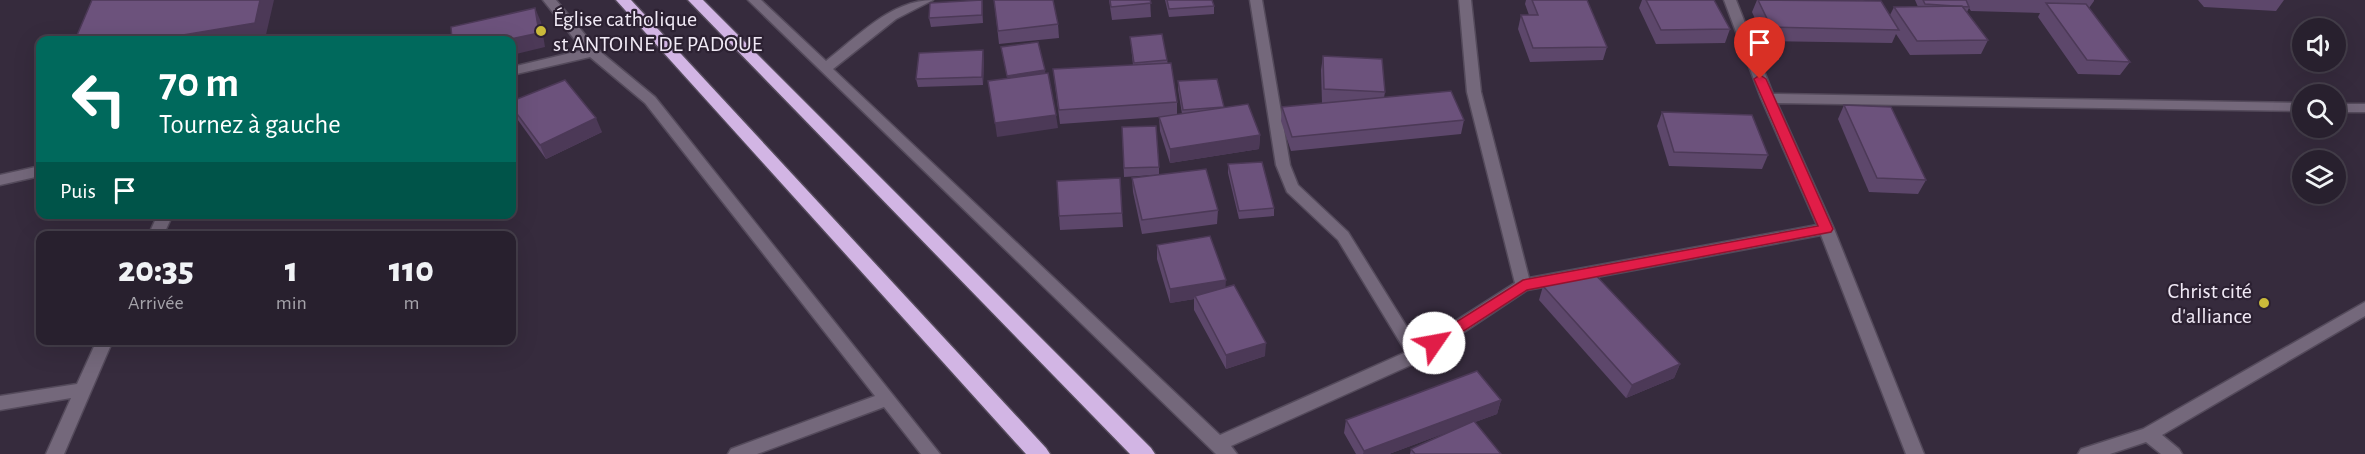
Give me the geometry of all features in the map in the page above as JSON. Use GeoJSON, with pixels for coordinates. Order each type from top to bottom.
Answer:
{"type":"FeatureCollection","features":[{"type":"Feature","properties":{"kind":"highway"},"geometry":{"type":"LineString","coordinates":[[623,0],[1039,454]]}},
{"type":"Feature","properties":{"kind":"highway"},"geometry":{"type":"LineString","coordinates":[[695,0],[1144,454]]}},
{"type":"Feature","properties":{"kind":"street"},"geometry":{"type":"LineString","coordinates":[[549,0],[592,52],[650,100],[931,454]]}},
{"type":"Feature","properties":{"kind":"street"},"geometry":{"type":"LineString","coordinates":[[754,0],[1223,449],[1416,355],[1523,285],[1826,229]]}},
{"type":"Feature","properties":{"kind":"street"},"geometry":{"type":"LineString","coordinates":[[826,67],[892,16],[927,0]]}},
{"type":"Feature","properties":{"kind":"street"},"geometry":{"type":"LineString","coordinates":[[1256,0],[1283,165],[1292,188],[1343,237],[1416,355]]}},
{"type":"Feature","properties":{"kind":"street"},"geometry":{"type":"LineString","coordinates":[[1465,0],[1474,92],[1523,285]]}},
{"type":"Feature","properties":{"kind":"street"},"geometry":{"type":"LineString","coordinates":[[1730,0],[1768,99],[1826,229],[1915,454]]}},
{"type":"Feature","properties":{"kind":"street"},"geometry":{"type":"LineString","coordinates":[[516,70],[592,52]]}},
{"type":"Feature","properties":{"kind":"street"},"geometry":{"type":"LineString","coordinates":[[1768,99],[2292,107]]}},
{"type":"Feature","properties":{"kind":"street"},"geometry":{"type":"LineString","coordinates":[[2346,108],[2365,108]]}},
{"type":"Feature","properties":{"kind":"street"},"geometry":{"type":"LineString","coordinates":[[0,180],[36,172]]}},
{"type":"Feature","properties":{"kind":"street"},"geometry":{"type":"LineString","coordinates":[[2087,454],[2149,434],[2365,308]]}},
{"type":"Feature","properties":{"kind":"street"},"geometry":{"type":"LineString","coordinates":[[55,454],[103,345]]}},
{"type":"Feature","properties":{"kind":"street"},"geometry":{"type":"LineString","coordinates":[[0,403],[81,390]]}},
{"type":"Feature","properties":{"kind":"street"},"geometry":{"type":"LineString","coordinates":[[737,454],[886,399]]}},
{"type":"Feature","properties":{"kind":"street"},"geometry":{"type":"LineString","coordinates":[[2149,434],[2173,454]]}},
{"type":"Feature","properties":{"kind":"building"},"geometry":{"type":"Polygon","coordinates":[[[92,0],[260,0],[255,23],[177,36],[77,36],[92,0]]]}},
{"type":"Feature","properties":{"kind":"building"},"geometry":{"type":"Polygon","coordinates":[[[982,0],[982,15],[929,18],[930,3],[982,0]]]}},
{"type":"Feature","properties":{"kind":"building"},"geometry":{"type":"Polygon","coordinates":[[[994,0],[1053,0],[1058,24],[998,31],[994,0]]]}},
{"type":"Feature","properties":{"kind":"building"},"geometry":{"type":"Polygon","coordinates":[[[1110,0],[1150,0],[1151,3],[1111,7],[1110,0]]]}},
{"type":"Feature","properties":{"kind":"building"},"geometry":{"type":"Polygon","coordinates":[[[1167,0],[1212,0],[1214,6],[1169,9],[1167,0]]]}},
{"type":"Feature","properties":{"kind":"building"},"geometry":{"type":"Polygon","coordinates":[[[1532,0],[1587,0],[1607,47],[1533,48],[1521,15],[1538,15],[1532,0]]]}},
{"type":"Feature","properties":{"kind":"building"},"geometry":{"type":"Polygon","coordinates":[[[1646,0],[1714,0],[1730,29],[1661,30],[1646,0]]]}},
{"type":"Feature","properties":{"kind":"building"},"geometry":{"type":"Polygon","coordinates":[[[1758,0],[1881,1],[1899,30],[1771,27],[1758,0]]]}},
{"type":"Feature","properties":{"kind":"building"},"geometry":{"type":"Polygon","coordinates":[[[1923,0],[1966,0],[1969,7],[1925,4],[1923,0]]]}},
{"type":"Feature","properties":{"kind":"building"},"geometry":{"type":"Polygon","coordinates":[[[2046,3],[2086,4],[2130,62],[2087,60],[2046,3]]]}},
{"type":"Feature","properties":{"kind":"building"},"geometry":{"type":"Polygon","coordinates":[[[1962,6],[1988,40],[1917,41],[1894,7],[1962,6]]]}},
{"type":"Feature","properties":{"kind":"building"},"geometry":{"type":"Polygon","coordinates":[[[535,8],[539,33],[516,38],[516,36],[452,36],[451,27],[535,8]]]}},
{"type":"Feature","properties":{"kind":"building"},"geometry":{"type":"Polygon","coordinates":[[[1162,34],[1167,60],[1134,63],[1130,37],[1162,34]]]}},
{"type":"Feature","properties":{"kind":"building"},"geometry":{"type":"Polygon","coordinates":[[[1038,42],[1045,70],[1007,76],[1001,47],[1038,42]]]}},
{"type":"Feature","properties":{"kind":"building"},"geometry":{"type":"Polygon","coordinates":[[[983,50],[982,77],[916,79],[919,53],[983,50]]]}},
{"type":"Feature","properties":{"kind":"building"},"geometry":{"type":"Polygon","coordinates":[[[1323,56],[1382,59],[1385,92],[1324,89],[1323,56]]]}},
{"type":"Feature","properties":{"kind":"building"},"geometry":{"type":"Polygon","coordinates":[[[1171,63],[1177,102],[1059,110],[1053,69],[1171,63]]]}},
{"type":"Feature","properties":{"kind":"building"},"geometry":{"type":"Polygon","coordinates":[[[1048,73],[1056,115],[995,123],[988,81],[1048,73]]]}},
{"type":"Feature","properties":{"kind":"building"},"geometry":{"type":"Polygon","coordinates":[[[1217,79],[1224,107],[1183,110],[1178,81],[1217,79]]]}},
{"type":"Feature","properties":{"kind":"building"},"geometry":{"type":"Polygon","coordinates":[[[565,80],[596,118],[540,145],[516,112],[516,99],[565,80]]]}},
{"type":"Feature","properties":{"kind":"building"},"geometry":{"type":"Polygon","coordinates":[[[1451,91],[1464,120],[1292,137],[1282,107],[1451,91]]]}},
{"type":"Feature","properties":{"kind":"building"},"geometry":{"type":"Polygon","coordinates":[[[1248,104],[1260,135],[1170,149],[1159,117],[1248,104]]]}},
{"type":"Feature","properties":{"kind":"building"},"geometry":{"type":"Polygon","coordinates":[[[1844,105],[1891,107],[1926,180],[1877,178],[1844,105]]]}},
{"type":"Feature","properties":{"kind":"building"},"geometry":{"type":"Polygon","coordinates":[[[1662,112],[1752,115],[1768,155],[1674,152],[1662,112]]]}},
{"type":"Feature","properties":{"kind":"building"},"geometry":{"type":"Polygon","coordinates":[[[1156,126],[1159,167],[1124,168],[1122,127],[1156,126]]]}},
{"type":"Feature","properties":{"kind":"building"},"geometry":{"type":"Polygon","coordinates":[[[1262,162],[1274,208],[1239,211],[1228,164],[1262,162]]]}},
{"type":"Feature","properties":{"kind":"building"},"geometry":{"type":"Polygon","coordinates":[[[1206,169],[1218,210],[1142,220],[1132,178],[1206,169]]]}},
{"type":"Feature","properties":{"kind":"building"},"geometry":{"type":"Polygon","coordinates":[[[1120,178],[1122,213],[1059,216],[1057,181],[1120,178]]]}},
{"type":"Feature","properties":{"kind":"building"},"geometry":{"type":"Polygon","coordinates":[[[1210,236],[1226,280],[1170,289],[1157,245],[1210,236]]]}},
{"type":"Feature","properties":{"kind":"building"},"geometry":{"type":"Polygon","coordinates":[[[1589,268],[1680,364],[1632,385],[1543,286],[1589,268]]]}},
{"type":"Feature","properties":{"kind":"building"},"geometry":{"type":"Polygon","coordinates":[[[1234,285],[1266,343],[1226,355],[1195,296],[1234,285]]]}},
{"type":"Feature","properties":{"kind":"building"},"geometry":{"type":"Polygon","coordinates":[[[1477,371],[1501,400],[1364,451],[1346,420],[1477,371]]]}},
{"type":"Feature","properties":{"kind":"building"},"geometry":{"type":"Polygon","coordinates":[[[1474,421],[1501,454],[1415,454],[1411,449],[1474,421]]]}},
{"type":"Feature","properties":{"kind":"place","name":"Église catholique st ANTOINE DE PADOUE"},"geometry":{"type":"Point","coordinates":[541,31]}},
{"type":"Feature","properties":{"kind":"place","name":"Christ cité d'alliance"},"geometry":{"type":"Point","coordinates":[2264,303]}},
{"type":"Feature","properties":{"kind":"route"},"geometry":{"type":"LineString","coordinates":[[1434,343],[1523,285],[1826,229],[1760,79]]}}]}
